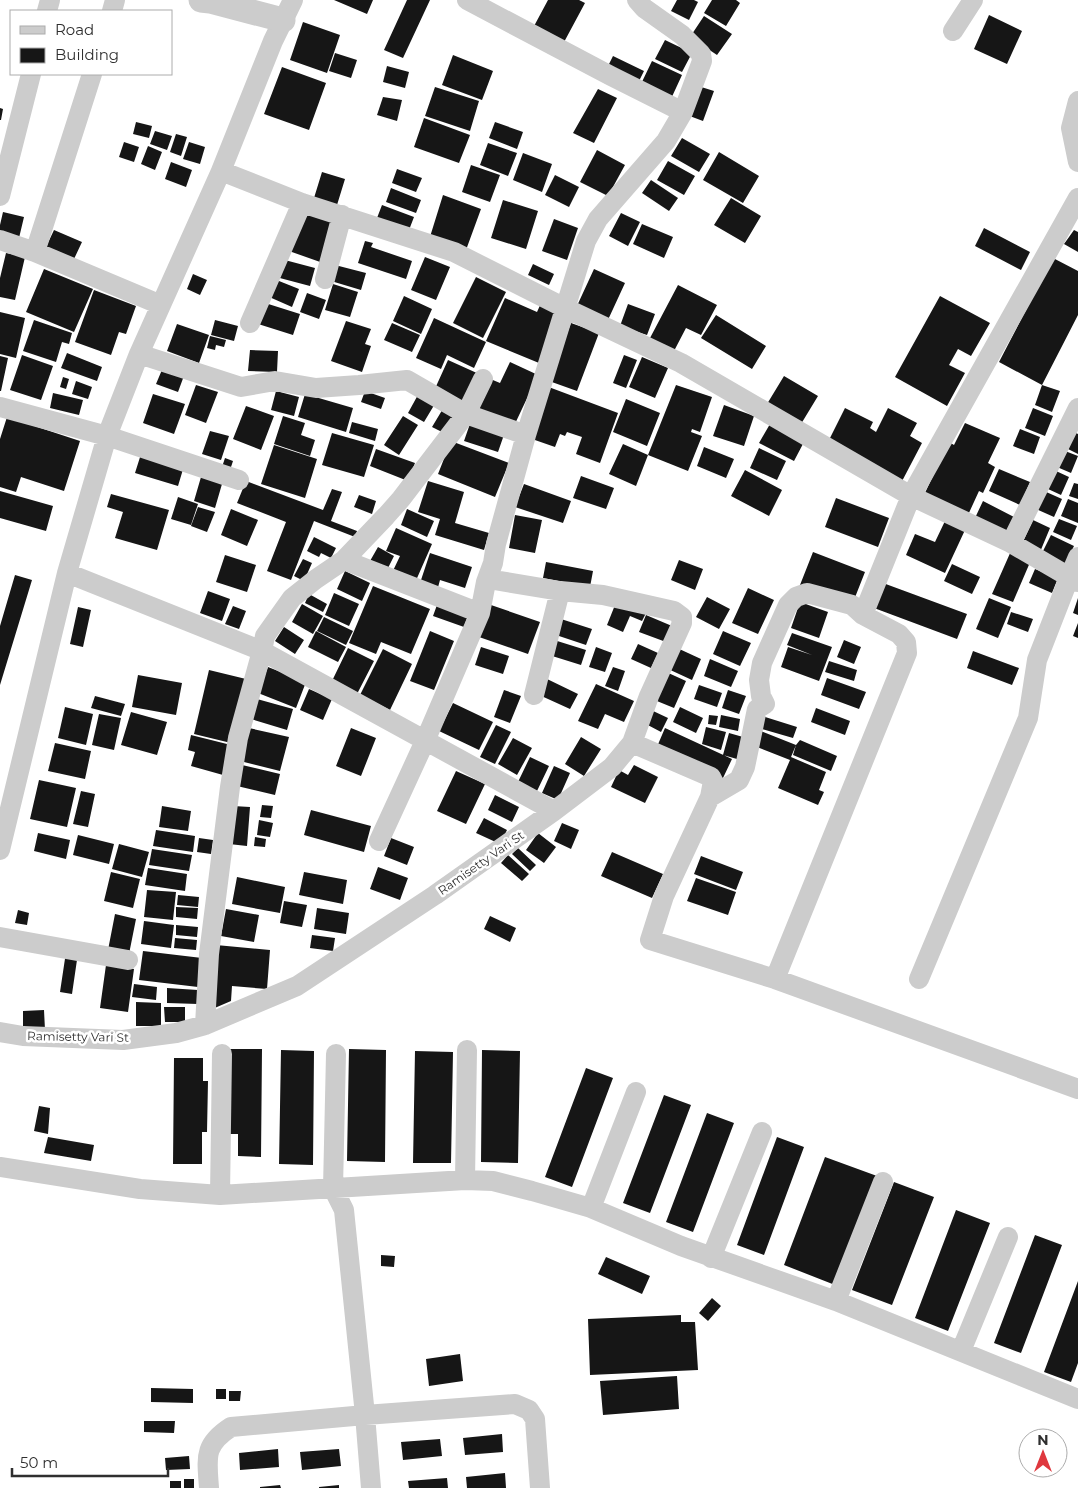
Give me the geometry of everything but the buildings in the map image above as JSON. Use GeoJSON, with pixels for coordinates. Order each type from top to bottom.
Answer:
{"type":"FeatureCollection","features":[{"type":"Feature","properties":{"kind":"street"},"geometry":{"type":"LineString","coordinates":[[0,850],[67,574],[107,436],[139,354],[221,171],[273,41],[288,10],[201,0]]}},
{"type":"Feature","properties":{"kind":"street"},"geometry":{"type":"LineString","coordinates":[[467,0],[683,112]]}},
{"type":"Feature","properties":{"kind":"street"},"geometry":{"type":"LineString","coordinates":[[379,841],[425,741],[480,613],[496,544],[526,435],[586,241],[598,220],[666,141],[683,112],[702,61],[701,54],[682,35],[644,8],[637,0]]}},
{"type":"Feature","properties":{"kind":"street"},"geometry":{"type":"LineString","coordinates":[[954,31],[972,0]]}},
{"type":"Feature","properties":{"kind":"street"},"geometry":{"type":"LineString","coordinates":[[0,196],[31,75]]}},
{"type":"Feature","properties":{"kind":"street"},"geometry":{"type":"LineString","coordinates":[[35,252],[92,75]]}},
{"type":"Feature","properties":{"kind":"street"},"geometry":{"type":"LineString","coordinates":[[1078,101],[1071,128],[1078,162]]}},
{"type":"Feature","properties":{"kind":"street"},"geometry":{"type":"LineString","coordinates":[[221,171],[302,202],[454,252],[565,308],[681,363],[911,496],[1010,543],[1073,580]]}},
{"type":"Feature","properties":{"kind":"street"},"geometry":{"type":"LineString","coordinates":[[863,615],[911,496],[1078,198]]}},
{"type":"Feature","properties":{"kind":"street"},"geometry":{"type":"LineString","coordinates":[[250,323],[302,202]]}},
{"type":"Feature","properties":{"kind":"street"},"geometry":{"type":"LineString","coordinates":[[325,279],[342,215]]}},
{"type":"Feature","properties":{"kind":"street"},"geometry":{"type":"LineString","coordinates":[[0,240],[35,252],[161,305]]}},
{"type":"Feature","properties":{"kind":"street"},"geometry":{"type":"LineString","coordinates":[[139,354],[241,387],[275,381],[316,388],[407,380],[466,414],[526,435]]}},
{"type":"Feature","properties":{"kind":"street"},"geometry":{"type":"LineString","coordinates":[[205,1025],[210,954],[230,787],[238,738],[262,651],[264,636],[292,598],[344,560],[401,499],[466,414],[483,379]]}},
{"type":"Feature","properties":{"kind":"street"},"geometry":{"type":"LineString","coordinates":[[0,407],[107,436],[238,480]]}},
{"type":"Feature","properties":{"kind":"street"},"geometry":{"type":"LineString","coordinates":[[1010,543],[1078,408]]}},
{"type":"Feature","properties":{"kind":"street"},"geometry":{"type":"LineString","coordinates":[[919,979],[1028,718],[1037,660],[1073,580],[1078,557]]}},
{"type":"Feature","properties":{"kind":"street"},"geometry":{"type":"LineString","coordinates":[[344,560],[480,613]]}},
{"type":"Feature","properties":{"kind":"street"},"geometry":{"type":"LineString","coordinates":[[67,574],[262,651],[554,811]]}},
{"type":"Feature","properties":{"kind":"street","name":"Ramisetty Vari St"},"geometry":{"type":"LineString","coordinates":[[0,1032],[23,1036],[123,1040],[176,1033],[205,1025],[297,986],[435,895],[554,811],[612,766],[632,743],[649,696],[682,623],[682,617],[674,611],[602,595],[560,591],[488,579]]}},
{"type":"Feature","properties":{"kind":"street"},"geometry":{"type":"LineString","coordinates":[[534,694],[560,591]]}},
{"type":"Feature","properties":{"kind":"street"},"geometry":{"type":"LineString","coordinates":[[710,797],[739,780],[745,766],[757,709],[765,704],[761,696],[759,680],[762,663],[788,605],[796,597],[807,593],[852,605],[863,615],[900,634],[906,642],[907,653],[775,979]]}},
{"type":"Feature","properties":{"kind":"street"},"geometry":{"type":"LineString","coordinates":[[632,743],[711,777],[713,781],[710,797],[664,896],[650,940],[775,979],[1078,1089]]}},
{"type":"Feature","properties":{"kind":"street"},"geometry":{"type":"LineString","coordinates":[[0,937],[128,960]]}},
{"type":"Feature","properties":{"kind":"street"},"geometry":{"type":"LineString","coordinates":[[465,1180],[467,1050]]}},
{"type":"Feature","properties":{"kind":"street"},"geometry":{"type":"LineString","coordinates":[[220,1195],[222,1054]]}},
{"type":"Feature","properties":{"kind":"street"},"geometry":{"type":"LineString","coordinates":[[336,1054],[333,1188],[344,1210],[371,1488]]}},
{"type":"Feature","properties":{"kind":"street"},"geometry":{"type":"LineString","coordinates":[[591,1208],[636,1092]]}},
{"type":"Feature","properties":{"kind":"street"},"geometry":{"type":"LineString","coordinates":[[711,1258],[762,1132]]}},
{"type":"Feature","properties":{"kind":"street"},"geometry":{"type":"LineString","coordinates":[[0,1167],[140,1189],[220,1195],[465,1180],[493,1181],[591,1208],[711,1258],[836,1301],[1078,1399]]}},
{"type":"Feature","properties":{"kind":"street"},"geometry":{"type":"LineString","coordinates":[[836,1301],[883,1182]]}},
{"type":"Feature","properties":{"kind":"street"},"geometry":{"type":"LineString","coordinates":[[960,1351],[1008,1237]]}},
{"type":"Feature","properties":{"kind":"street"},"geometry":{"type":"LineString","coordinates":[[210,1488],[208,1463],[210,1448],[218,1435],[230,1427],[515,1404],[529,1410],[535,1420],[540,1488]]}}]}
